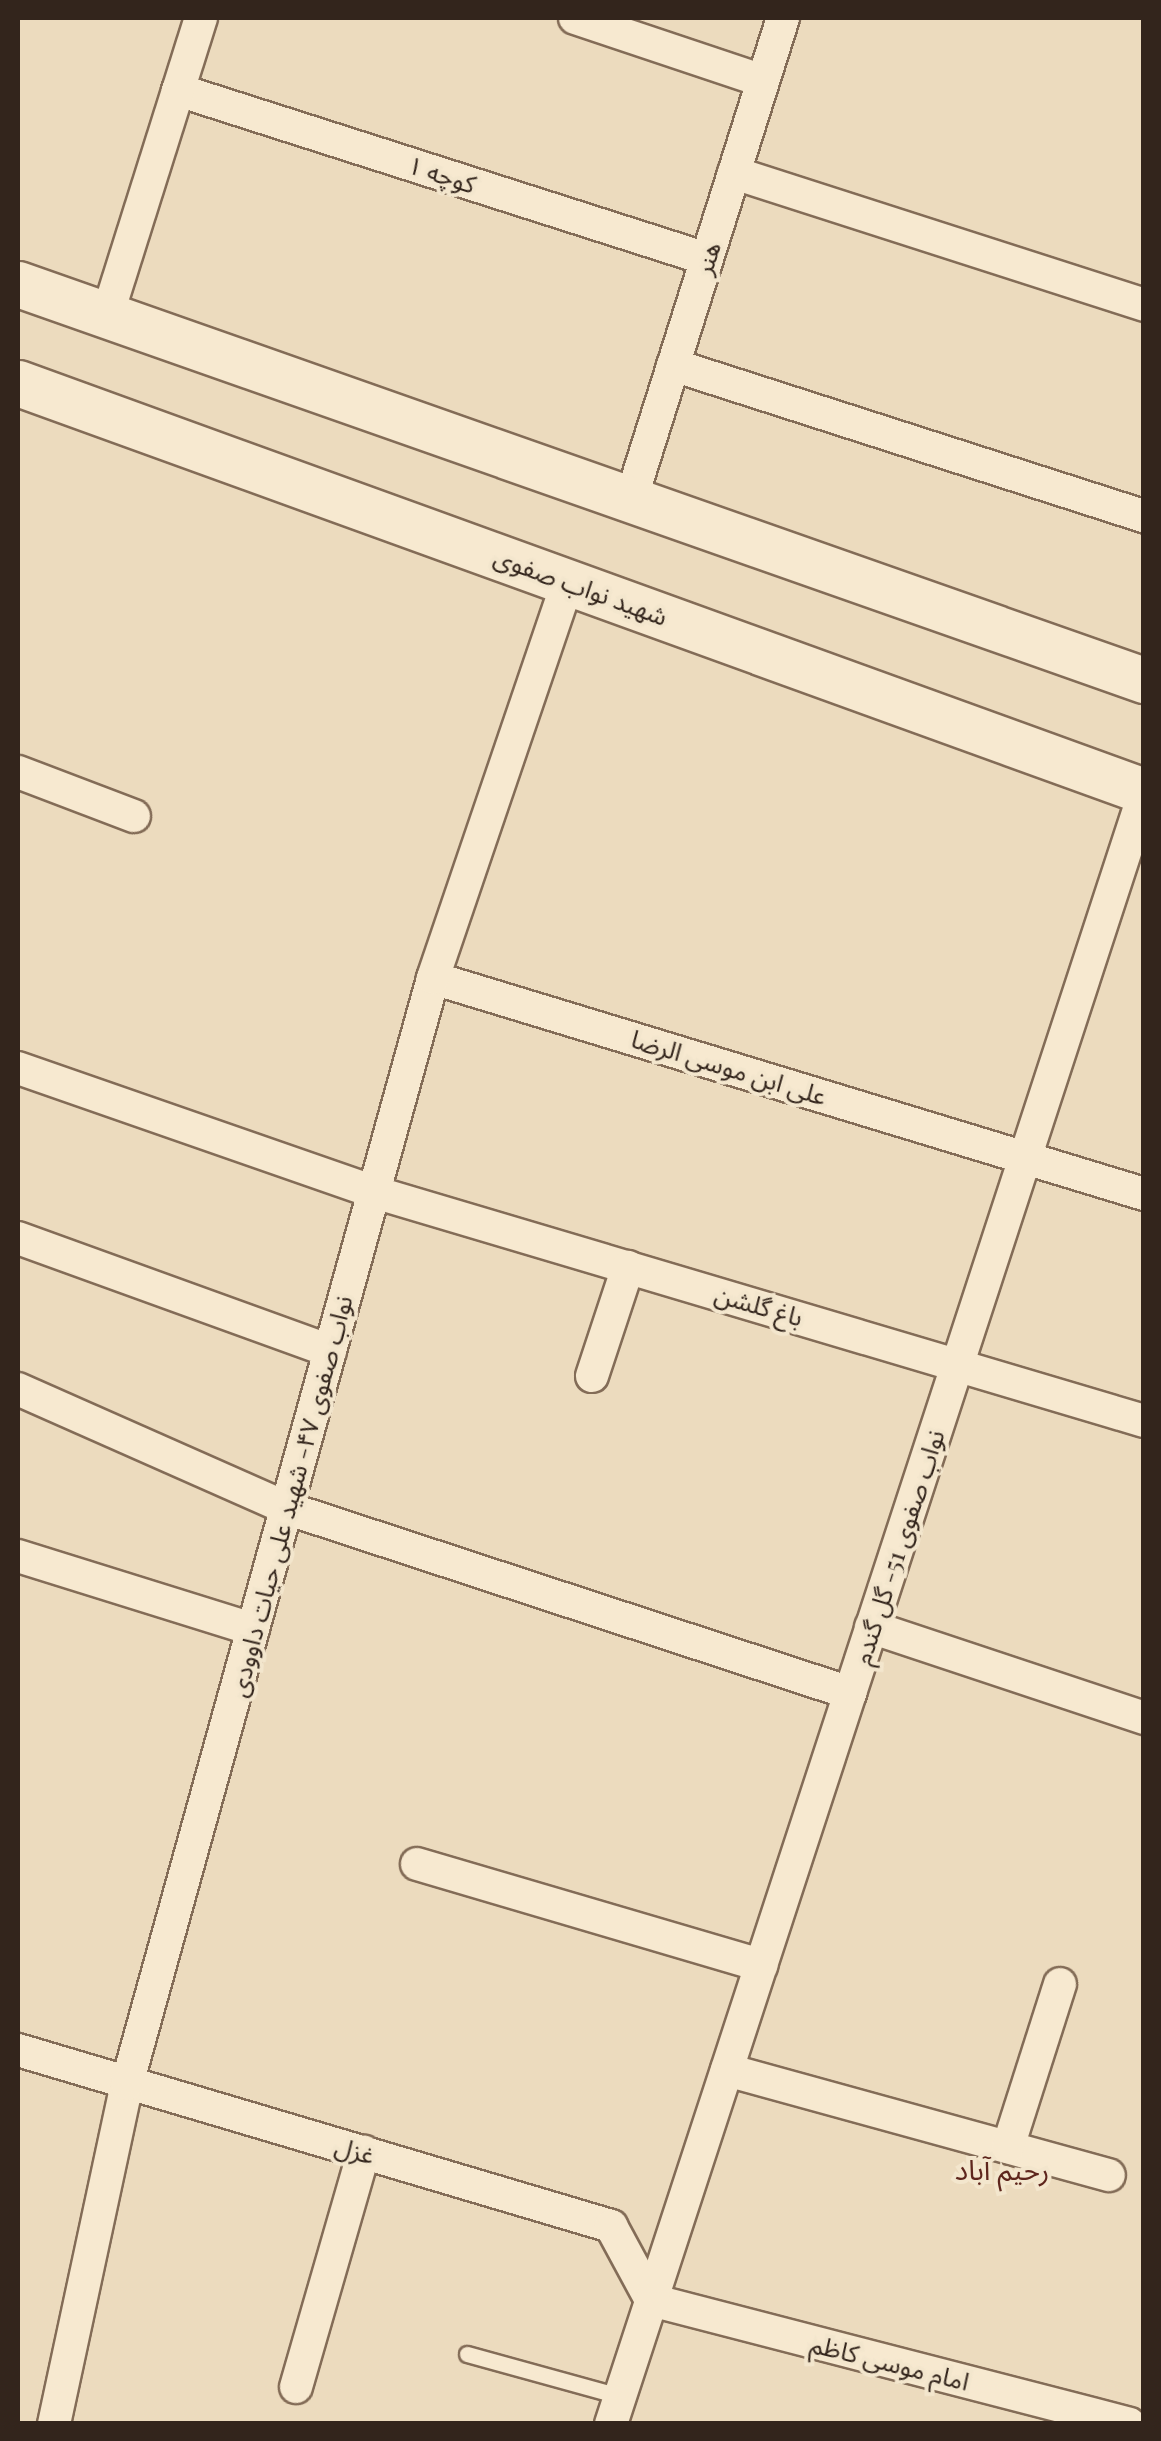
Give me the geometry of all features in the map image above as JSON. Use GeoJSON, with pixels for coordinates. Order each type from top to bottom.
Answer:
{"type":"FeatureCollection","features":[{"type":"Feature","properties":{"kind":"main road"},"geometry":{"type":"LineString","coordinates":[[18,284],[1144,680]]}},
{"type":"Feature","properties":{"kind":"main road","name":"شهید نواب صفوی"},"geometry":{"type":"LineString","coordinates":[[18,383],[1144,792]]}},
{"type":"Feature","properties":{"kind":"street"},"geometry":{"type":"LineString","coordinates":[[576,18],[763,81]]}},
{"type":"Feature","properties":{"kind":"street","name":"هنر"},"geometry":{"type":"LineString","coordinates":[[631,499],[783,18]]}},
{"type":"Feature","properties":{"kind":"street"},"geometry":{"type":"LineString","coordinates":[[107,316],[178,90],[190,20]]}},
{"type":"Feature","properties":{"kind":"street","name":"کوچه ۱"},"geometry":{"type":"LineString","coordinates":[[178,90],[706,259]]}},
{"type":"Feature","properties":{"kind":"street"},"geometry":{"type":"LineString","coordinates":[[734,173],[1144,305]]}},
{"type":"Feature","properties":{"kind":"street"},"geometry":{"type":"LineString","coordinates":[[673,365],[1144,516]]}},
{"type":"Feature","properties":{"kind":"street","name":"نواب صفوی ۴۷- شهید علی حیات داوودی"},"geometry":{"type":"LineString","coordinates":[[54,2424],[127,2084],[433,978],[568,582]]}},
{"type":"Feature","properties":{"kind":"street"},"geometry":{"type":"LineString","coordinates":[[18,772],[134,816]]}},
{"type":"Feature","properties":{"kind":"street","name":"نواب صفوی 51- گل گندم"},"geometry":{"type":"LineString","coordinates":[[616,2410],[1144,792]]}},
{"type":"Feature","properties":{"kind":"street","name":"علی ابن موسی الرضا"},"geometry":{"type":"LineString","coordinates":[[433,978],[1144,1194]]}},
{"type":"Feature","properties":{"kind":"street","name":"باغ گلشن"},"geometry":{"type":"LineString","coordinates":[[18,1068],[374,1192],[1144,1421]]}},
{"type":"Feature","properties":{"kind":"street"},"geometry":{"type":"LineString","coordinates":[[18,1238],[330,1352]]}},
{"type":"Feature","properties":{"kind":"street"},"geometry":{"type":"LineString","coordinates":[[592,1376],[628,1267]]}},
{"type":"Feature","properties":{"kind":"street"},"geometry":{"type":"LineString","coordinates":[[18,1389],[286,1508],[850,1693]]}},
{"type":"Feature","properties":{"kind":"street"},"geometry":{"type":"LineString","coordinates":[[18,1556],[253,1629]]}},
{"type":"Feature","properties":{"kind":"street"},"geometry":{"type":"LineString","coordinates":[[871,1627],[1144,1718]]}},
{"type":"Feature","properties":{"kind":"street"},"geometry":{"type":"LineString","coordinates":[[417,1864],[761,1965]]}},
{"type":"Feature","properties":{"kind":"street"},"geometry":{"type":"LineString","coordinates":[[1008,2148],[1060,1984]]}},
{"type":"Feature","properties":{"kind":"street","name":"غزل"},"geometry":{"type":"LineString","coordinates":[[18,2050],[611,2226],[652,2300]]}},
{"type":"Feature","properties":{"kind":"street"},"geometry":{"type":"LineString","coordinates":[[727,2070],[1109,2175]]}},
{"type":"Feature","properties":{"kind":"street"},"geometry":{"type":"LineString","coordinates":[[296,2387],[364,2152]]}},
{"type":"Feature","properties":{"kind":"street","name":"امام موسی کاظم"},"geometry":{"type":"LineString","coordinates":[[652,2300],[1129,2424]]}},
{"type":"Feature","properties":{"kind":"lane"},"geometry":{"type":"LineString","coordinates":[[467,2354],[616,2410]]}},
{"type":"Feature","properties":{"kind":"district","name":"رحیم آباد"},"geometry":{"type":"Point","coordinates":[1002,2169]}}]}
